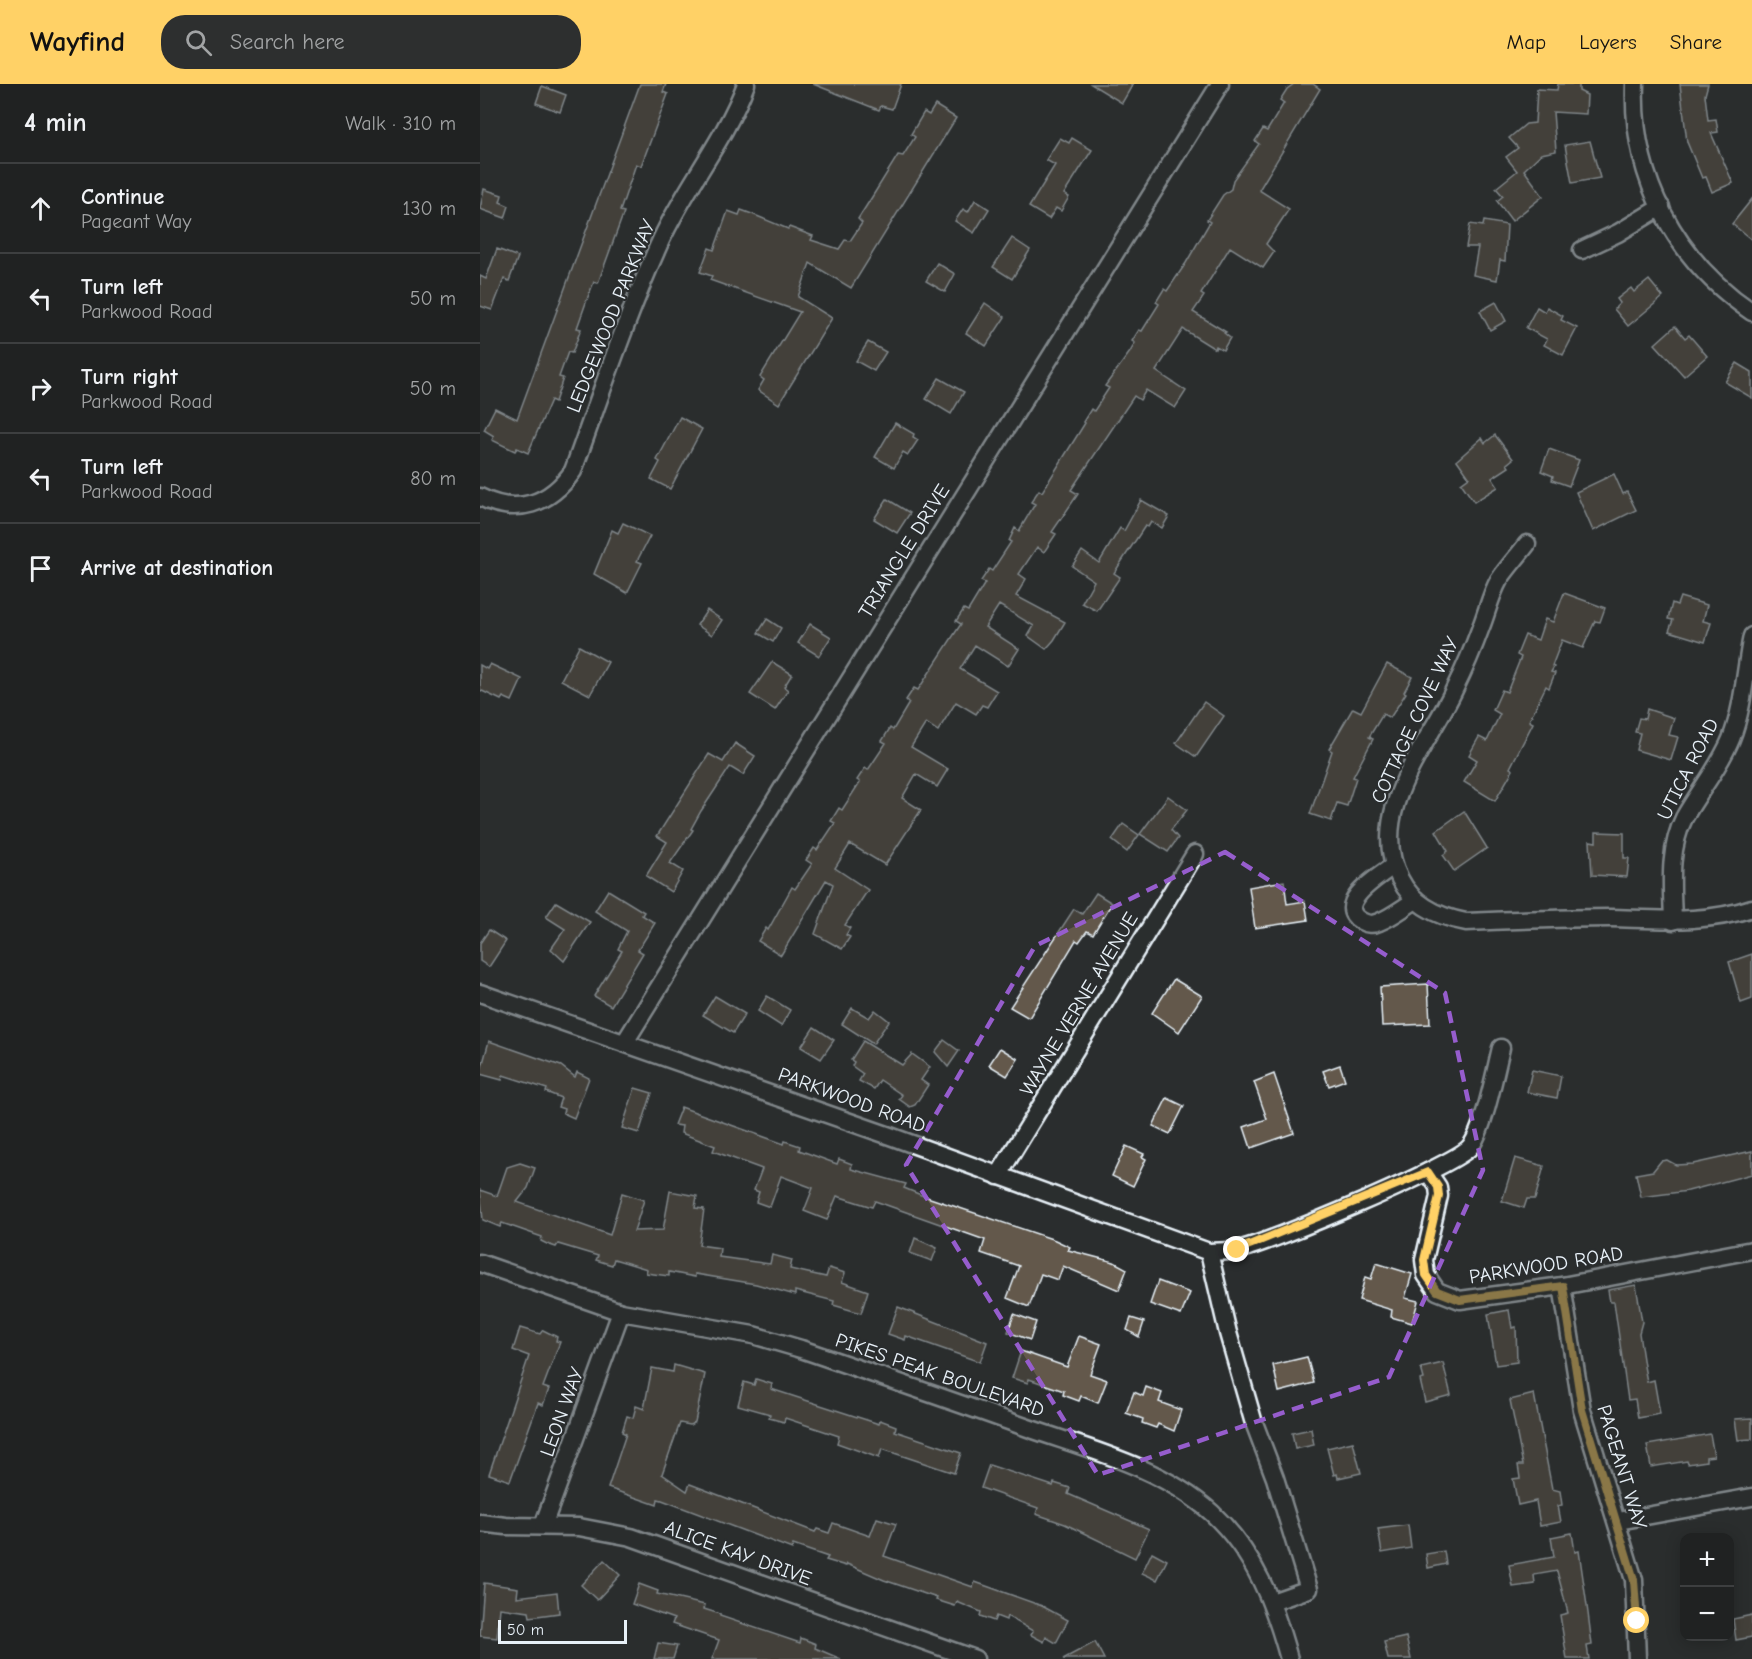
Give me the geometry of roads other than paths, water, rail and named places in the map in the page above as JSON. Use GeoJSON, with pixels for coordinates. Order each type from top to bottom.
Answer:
{"type":"FeatureCollection","features":[{"type":"Feature","properties":{"kind":"street","name":"LEDGEWOOD PARKWAY"},"geometry":{"type":"LineString","coordinates":[[480,496],[501,505],[525,507],[554,494],[573,471],[661,240],[682,199],[724,134],[746,84]]}},
{"type":"Feature","properties":{"kind":"street","name":"TRIANGLE DRIVE"},"geometry":{"type":"LineString","coordinates":[[625,1042],[1220,84]]}},
{"type":"Feature","properties":{"kind":"street"},"geometry":{"type":"LineString","coordinates":[[1635,84],[1636,128],[1642,160],[1661,207],[1693,261],[1710,280],[1752,312]]}},
{"type":"Feature","properties":{"kind":"street"},"geometry":{"type":"LineString","coordinates":[[1582,250],[1618,233],[1661,207]]}},
{"type":"Feature","properties":{"kind":"street","name":"COTTAGE COVE WAY"},"geometry":{"type":"LineString","coordinates":[[1527,544],[1498,582],[1473,650],[1392,812],[1389,846],[1393,866],[1403,886],[1416,900],[1448,918],[1467,922],[1612,918],[1673,921],[1699,919],[1752,909]]}},
{"type":"Feature","properties":{"kind":"street","name":"UTICA ROAD"},"geometry":{"type":"LineString","coordinates":[[1673,921],[1672,864],[1675,842],[1683,820],[1716,770],[1731,739],[1740,709],[1752,636]]}},
{"type":"Feature","properties":{"kind":"street","name":"WAYNE VERNE AVENUE"},"geometry":{"type":"LineString","coordinates":[[998,1176],[1195,854]]}},
{"type":"Feature","properties":{"kind":"street"},"geometry":{"type":"LineString","coordinates":[[1393,866],[1356,896],[1353,907],[1357,918],[1366,924],[1377,923],[1416,900]]}},
{"type":"Feature","properties":{"kind":"street","name":"PARKWOOD ROAD"},"geometry":{"type":"LineString","coordinates":[[480,993],[625,1042],[1209,1252],[1237,1250],[1259,1242],[1428,1172],[1458,1157],[1470,1147],[1477,1134],[1501,1048]]}},
{"type":"Feature","properties":{"kind":"street","name":"PARKWOOD ROAD"},"geometry":{"type":"LineString","coordinates":[[1428,1172],[1438,1187],[1439,1196],[1424,1260],[1426,1275],[1437,1291],[1460,1300],[1563,1286],[1752,1250]]}},
{"type":"Feature","properties":{"kind":"street"},"geometry":{"type":"LineString","coordinates":[[1209,1252],[1228,1333],[1253,1420],[1275,1478],[1309,1589],[1272,1602]]}},
{"type":"Feature","properties":{"kind":"street","name":"PIKES PEAK BOULEVARD"},"geometry":{"type":"LineString","coordinates":[[480,1263],[621,1312],[753,1335],[801,1349],[1154,1474],[1189,1495],[1228,1531],[1253,1563],[1272,1602],[1289,1659]]}},
{"type":"Feature","properties":{"kind":"street","name":"PAGEANT WAY"},"geometry":{"type":"LineString","coordinates":[[1563,1286],[1582,1410],[1618,1521],[1634,1580],[1637,1659]]}},
{"type":"Feature","properties":{"kind":"street","name":"LEON WAY"},"geometry":{"type":"LineString","coordinates":[[543,1527],[621,1312]]}},
{"type":"Feature","properties":{"kind":"street"},"geometry":{"type":"LineString","coordinates":[[1618,1521],[1752,1497]]}},
{"type":"Feature","properties":{"kind":"street","name":"ALICE KAY DRIVE"},"geometry":{"type":"LineString","coordinates":[[480,1523],[597,1528],[631,1537],[975,1659]]}}]}
